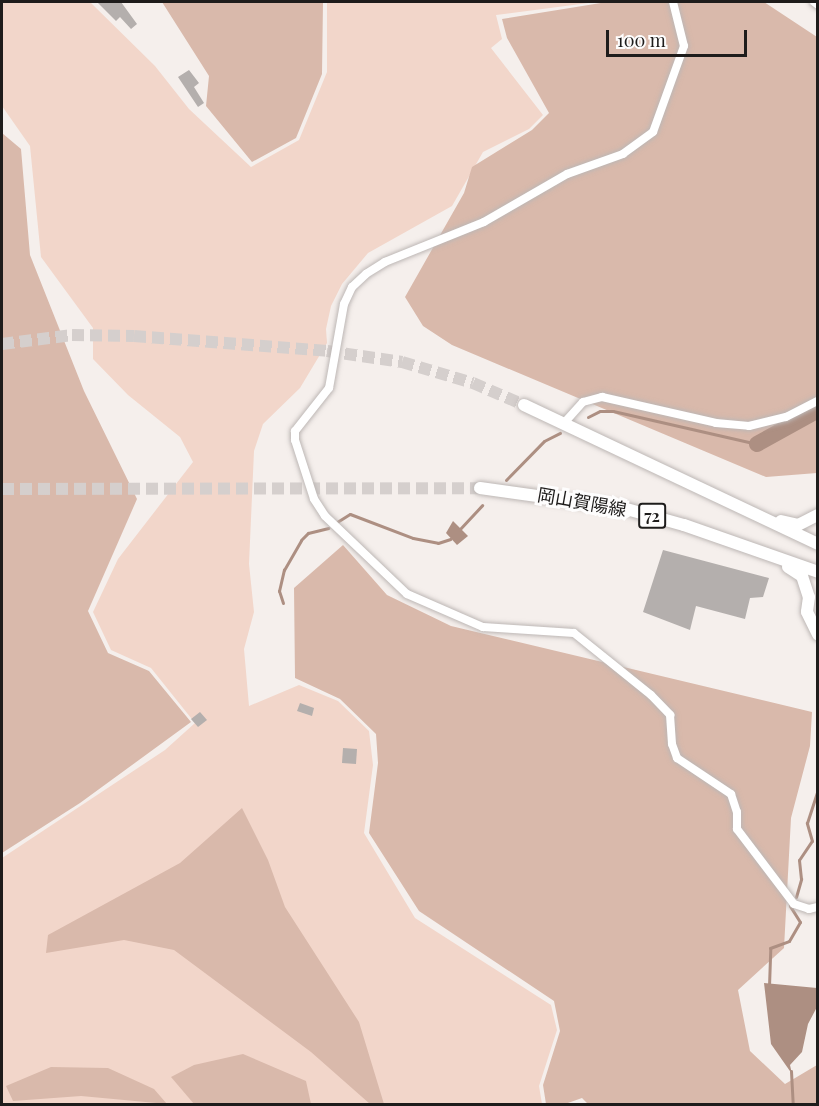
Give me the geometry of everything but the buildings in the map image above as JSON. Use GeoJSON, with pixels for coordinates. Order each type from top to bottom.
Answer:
{"type":"FeatureCollection","features":[{"type":"Feature","properties":{"kind":"main road"},"geometry":{"type":"LineString","coordinates":[[524,405],[565,422],[735,506],[818,544]]}},
{"type":"Feature","properties":{"kind":"main road","name":"岡山賀陽線"},"geometry":{"type":"LineString","coordinates":[[480,488],[623,508],[705,532],[818,572]]}},
{"type":"Feature","properties":{"kind":"main road"},"geometry":{"type":"LineString","coordinates":[[735,506],[798,525],[818,515]]}},
{"type":"Feature","properties":{"kind":"main road"},"geometry":{"type":"LineString","coordinates":[[705,532],[722,544],[794,570],[802,576],[809,597],[807,612],[818,635]]}},
{"type":"Feature","properties":{"kind":"main road"},"geometry":{"type":"LineString","coordinates":[[809,597],[818,588]]}},
{"type":"Feature","properties":{"kind":"street"},"geometry":{"type":"LineString","coordinates":[[673,2],[684,46],[653,132],[623,154],[567,174],[484,222],[385,262],[366,274],[352,287],[344,304],[329,388],[295,431],[295,440],[314,499],[325,516],[406,594],[483,627],[574,633],[651,694],[670,715],[672,744],[677,758],[730,794],[737,812],[737,829],[794,904],[810,909],[818,907]]}},
{"type":"Feature","properties":{"kind":"street"},"geometry":{"type":"LineString","coordinates":[[814,2],[818,5]]}},
{"type":"Feature","properties":{"kind":"street"},"geometry":{"type":"LineString","coordinates":[[565,422],[583,402],[602,397],[716,423],[749,426],[786,417],[818,401]]}},
{"type":"Feature","properties":{"kind":"shaded area"},"geometry":{"type":"Polygon","coordinates":[[[2,2],[90,2],[155,66],[189,109],[251,167],[299,140],[327,72],[327,2],[596,2],[496,15],[502,39],[491,48],[543,115],[529,129],[483,152],[452,206],[368,253],[342,284],[331,306],[326,329],[327,343],[300,388],[263,424],[254,451],[249,564],[254,612],[244,649],[249,706],[299,685],[338,701],[369,731],[373,765],[364,833],[415,918],[551,1005],[557,1030],[539,1086],[542,1104],[2,1104],[2,858],[165,750],[195,723],[151,668],[111,650],[93,612],[118,559],[193,462],[180,437],[128,395],[93,359],[93,328],[41,257],[30,146],[2,106],[2,2]]]}},
{"type":"Feature","properties":{"kind":"shaded area"},"geometry":{"type":"Polygon","coordinates":[[[162,2],[323,2],[322,74],[296,138],[252,162],[206,106],[209,76],[162,2]]]}},
{"type":"Feature","properties":{"kind":"shaded area"},"geometry":{"type":"Polygon","coordinates":[[[607,2],[764,2],[817,37],[817,473],[766,477],[452,345],[423,326],[405,297],[464,193],[472,167],[532,130],[549,113],[507,38],[502,19],[607,2]]]}},
{"type":"Feature","properties":{"kind":"shaded area"},"geometry":{"type":"Polygon","coordinates":[[[2,133],[21,149],[30,255],[84,391],[137,499],[88,611],[108,653],[149,671],[191,722],[80,803],[2,853],[2,133]]]}},
{"type":"Feature","properties":{"kind":"shaded area"},"geometry":{"type":"Polygon","coordinates":[[[453,521],[468,536],[457,545],[446,533],[453,521]]]}},
{"type":"Feature","properties":{"kind":"shaded area"},"geometry":{"type":"Polygon","coordinates":[[[343,545],[387,595],[451,626],[812,712],[810,746],[791,818],[784,948],[738,990],[750,1051],[785,1084],[817,1065],[817,1104],[588,1104],[582,1098],[565,1104],[546,1104],[543,1085],[560,1031],[554,1001],[419,911],[369,833],[378,763],[376,734],[340,699],[295,678],[294,588],[343,545]]]}},
{"type":"Feature","properties":{"kind":"shaded area"},"geometry":{"type":"Polygon","coordinates":[[[242,808],[268,860],[285,907],[359,1022],[384,1104],[370,1104],[311,1052],[174,950],[124,940],[46,953],[48,935],[180,863],[242,808]]]}},
{"type":"Feature","properties":{"kind":"shaded area"},"geometry":{"type":"Polygon","coordinates":[[[764,983],[817,988],[817,1007],[808,1024],[802,1052],[790,1065],[792,1074],[771,1044],[764,983]]]}},
{"type":"Feature","properties":{"kind":"shaded area"},"geometry":{"type":"Polygon","coordinates":[[[243,1054],[306,1081],[311,1104],[194,1104],[171,1077],[194,1065],[243,1054]]]}},
{"type":"Feature","properties":{"kind":"shaded area"},"geometry":{"type":"Polygon","coordinates":[[[51,1067],[108,1068],[154,1089],[167,1104],[81,1096],[13,1101],[6,1086],[51,1067]]]}},
{"type":"Feature","properties":{"kind":"waterway"},"geometry":{"type":"LineString","coordinates":[[757,444],[818,410]]}},
{"type":"Feature","properties":{"kind":"waterway"},"geometry":{"type":"LineString","coordinates":[[588,417],[600,411],[613,411],[757,444]]}},
{"type":"Feature","properties":{"kind":"waterway"},"geometry":{"type":"LineString","coordinates":[[506,480],[544,441],[560,433]]}},
{"type":"Feature","properties":{"kind":"waterway"},"geometry":{"type":"LineString","coordinates":[[459,530],[482,505]]}},
{"type":"Feature","properties":{"kind":"waterway"},"geometry":{"type":"LineString","coordinates":[[337,522],[350,514],[413,538],[438,543],[450,539]]}},
{"type":"Feature","properties":{"kind":"waterway"},"geometry":{"type":"LineString","coordinates":[[283,603],[279,591],[284,570],[301,540],[308,533],[328,528]]}},
{"type":"Feature","properties":{"kind":"waterway"},"geometry":{"type":"LineString","coordinates":[[796,897],[801,879],[799,860],[812,841],[807,823],[818,790]]}},
{"type":"Feature","properties":{"kind":"waterway"},"geometry":{"type":"LineString","coordinates":[[769,986],[770,948],[789,941],[800,922],[790,906]]}},
{"type":"Feature","properties":{"kind":"waterway"},"geometry":{"type":"LineString","coordinates":[[791,1071],[793,1104]]}},
{"type":"Feature","properties":{"kind":"tunnel"},"geometry":{"type":"LineString","coordinates":[[2,344],[72,335],[134,336],[327,351],[402,362],[473,383],[524,405]]}},
{"type":"Feature","properties":{"kind":"tunnel"},"geometry":{"type":"LineString","coordinates":[[2,489],[480,488]]}}]}
